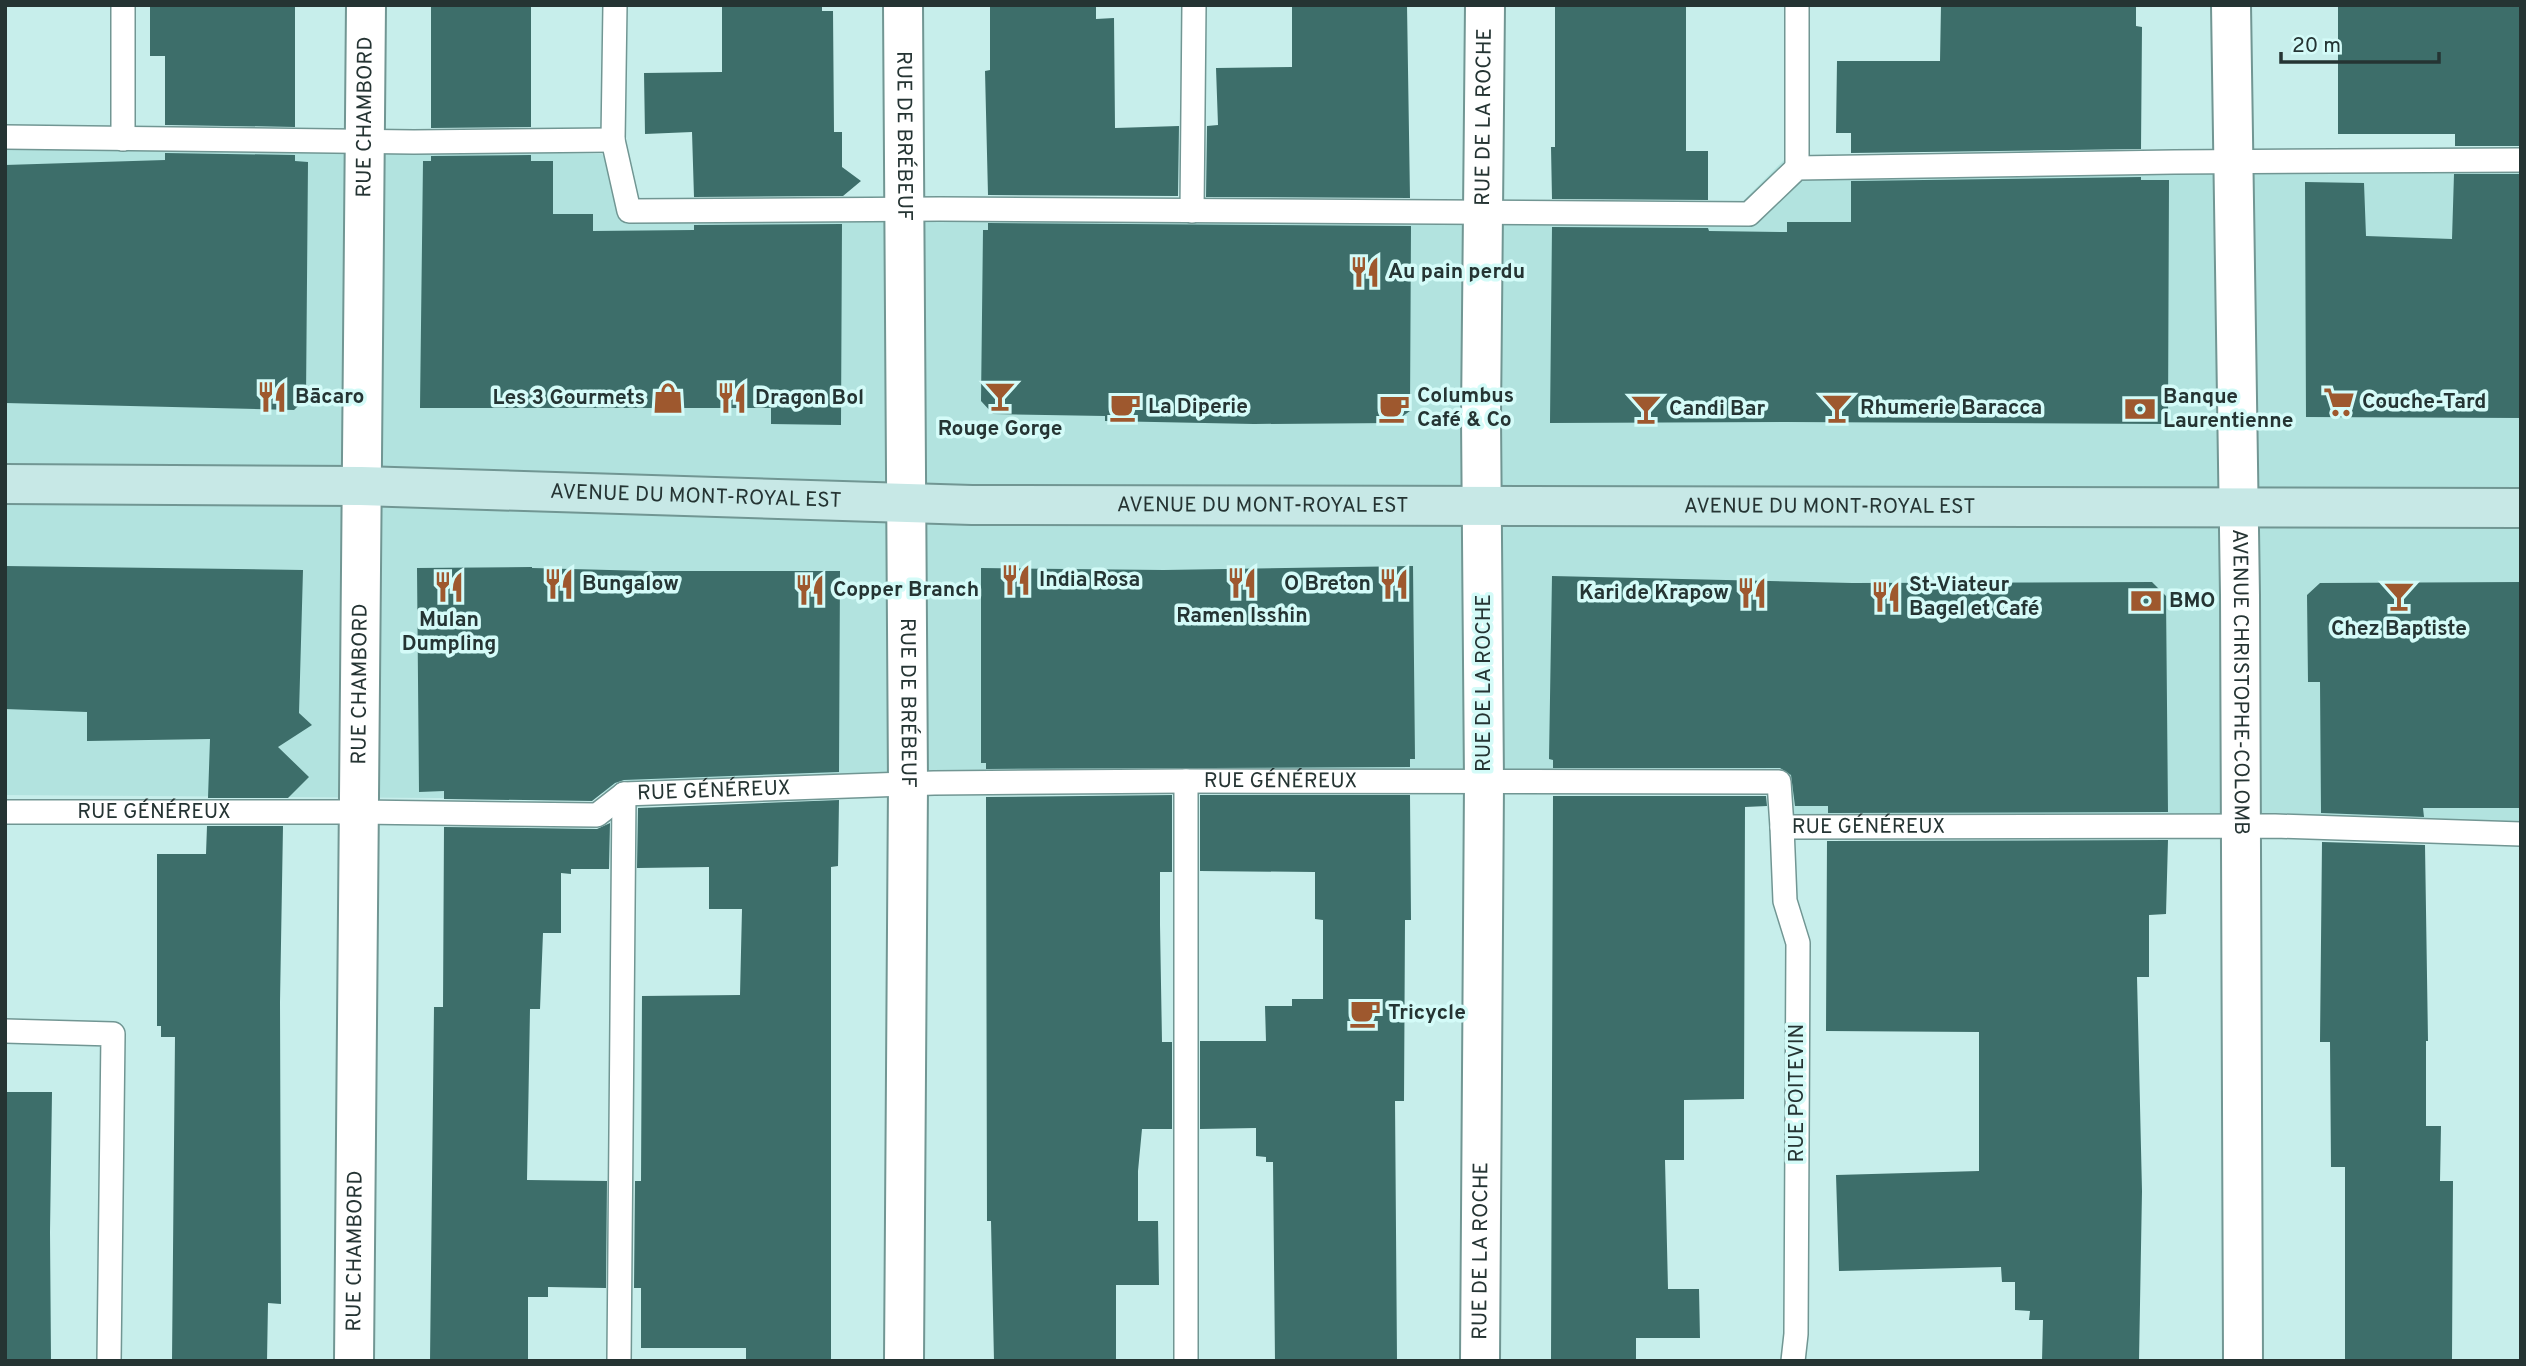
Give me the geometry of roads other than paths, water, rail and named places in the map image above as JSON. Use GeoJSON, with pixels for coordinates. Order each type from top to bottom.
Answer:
{"type":"FeatureCollection","features":[{"type":"Feature","properties":{"kind":"main road","name":"AVENUE DU MONT-ROYAL EST"},"geometry":{"type":"LineString","coordinates":[[5,484],[361,486],[819,499],[906,504],[2521,508]]}},
{"type":"Feature","properties":{"kind":"street","name":"RUE CHAMBORD"},"geometry":{"type":"LineString","coordinates":[[354,1361],[366,5]]}},
{"type":"Feature","properties":{"kind":"street","name":"RUE DE BRÉBEUF"},"geometry":{"type":"LineString","coordinates":[[903,5],[908,784],[904,1361]]}},
{"type":"Feature","properties":{"kind":"street","name":"RUE DE LA ROCHE"},"geometry":{"type":"LineString","coordinates":[[1480,1361],[1485,5]]}},
{"type":"Feature","properties":{"kind":"street","name":"AVENUE CHRISTOPHE-COLOMB"},"geometry":{"type":"LineString","coordinates":[[2231,5],[2239,507],[2243,1361]]}},
{"type":"Feature","properties":{"kind":"lane"},"geometry":{"type":"LineString","coordinates":[[122,139],[123,5]]}},
{"type":"Feature","properties":{"kind":"lane"},"geometry":{"type":"LineString","coordinates":[[615,5],[613,140],[629,211],[1485,211],[1749,214],[1797,169],[2233,161],[2521,160]]}},
{"type":"Feature","properties":{"kind":"lane"},"geometry":{"type":"LineString","coordinates":[[1192,211],[1194,5]]}},
{"type":"Feature","properties":{"kind":"lane"},"geometry":{"type":"LineString","coordinates":[[1797,5],[1797,169]]}},
{"type":"Feature","properties":{"kind":"lane"},"geometry":{"type":"LineString","coordinates":[[5,137],[613,140]]}},
{"type":"Feature","properties":{"kind":"lane"},"geometry":{"type":"LineString","coordinates":[[1186,781],[1186,1361]]}},
{"type":"Feature","properties":{"kind":"lane","name":"RUE GÉNÉREUX"},"geometry":{"type":"LineString","coordinates":[[5,812],[597,815],[624,794],[908,784],[1186,781],[1779,782],[1782,827],[2241,826],[2521,835]]}},
{"type":"Feature","properties":{"kind":"lane"},"geometry":{"type":"LineString","coordinates":[[619,1361],[624,794]]}},
{"type":"Feature","properties":{"kind":"lane","name":"RUE POITEVIN"},"geometry":{"type":"LineString","coordinates":[[1782,827],[1785,901],[1798,943],[1796,1320],[1793,1361]]}},
{"type":"Feature","properties":{"kind":"lane"},"geometry":{"type":"LineString","coordinates":[[5,1031],[113,1034],[109,1361]]}},
{"type":"Feature","properties":{"kind":"place","name":"Au pain perdu"},"geometry":{"type":"Point","coordinates":[1365,272]}},
{"type":"Feature","properties":{"kind":"place","name":"Rouge Gorge"},"geometry":{"type":"Point","coordinates":[1000,396]}},
{"type":"Feature","properties":{"kind":"place","name":"Bācaro"},"geometry":{"type":"Point","coordinates":[272,397]}},
{"type":"Feature","properties":{"kind":"place","name":"Les 3 Gourmets"},"geometry":{"type":"Point","coordinates":[668,398]}},
{"type":"Feature","properties":{"kind":"place","name":"Dragon Bol"},"geometry":{"type":"Point","coordinates":[732,398]}},
{"type":"Feature","properties":{"kind":"place","name":"Couche-Tard"},"geometry":{"type":"Point","coordinates":[2339,402]}},
{"type":"Feature","properties":{"kind":"place","name":"La Diperie"},"geometry":{"type":"Point","coordinates":[1125,407]}},
{"type":"Feature","properties":{"kind":"place","name":"Columbus Café & Co"},"geometry":{"type":"Point","coordinates":[1394,408]}},
{"type":"Feature","properties":{"kind":"place","name":"Rhumerie Baracca"},"geometry":{"type":"Point","coordinates":[1837,408]}},
{"type":"Feature","properties":{"kind":"place","name":"Candi Bar"},"geometry":{"type":"Point","coordinates":[1646,409]}},
{"type":"Feature","properties":{"kind":"place","name":"Banque Laurentienne"},"geometry":{"type":"Point","coordinates":[2140,409]}},
{"type":"Feature","properties":{"kind":"place","name":"India Rosa"},"geometry":{"type":"Point","coordinates":[1016,580]}},
{"type":"Feature","properties":{"kind":"place","name":"Ramen Isshin"},"geometry":{"type":"Point","coordinates":[1242,583]}},
{"type":"Feature","properties":{"kind":"place","name":"Bungalow"},"geometry":{"type":"Point","coordinates":[559,584]}},
{"type":"Feature","properties":{"kind":"place","name":"O Breton"},"geometry":{"type":"Point","coordinates":[1394,584]}},
{"type":"Feature","properties":{"kind":"place","name":"Mulan Dumpling"},"geometry":{"type":"Point","coordinates":[449,587]}},
{"type":"Feature","properties":{"kind":"place","name":"Copper Branch"},"geometry":{"type":"Point","coordinates":[810,590]}},
{"type":"Feature","properties":{"kind":"place","name":"Kari de Krapow"},"geometry":{"type":"Point","coordinates":[1752,593]}},
{"type":"Feature","properties":{"kind":"place","name":"Chez Baptiste"},"geometry":{"type":"Point","coordinates":[2399,596]}},
{"type":"Feature","properties":{"kind":"place","name":"St-Viateur Bagel et Café"},"geometry":{"type":"Point","coordinates":[1886,597]}},
{"type":"Feature","properties":{"kind":"place","name":"BMO"},"geometry":{"type":"Point","coordinates":[2146,601]}},
{"type":"Feature","properties":{"kind":"place","name":"Tricycle"},"geometry":{"type":"Point","coordinates":[1365,1013]}}]}
